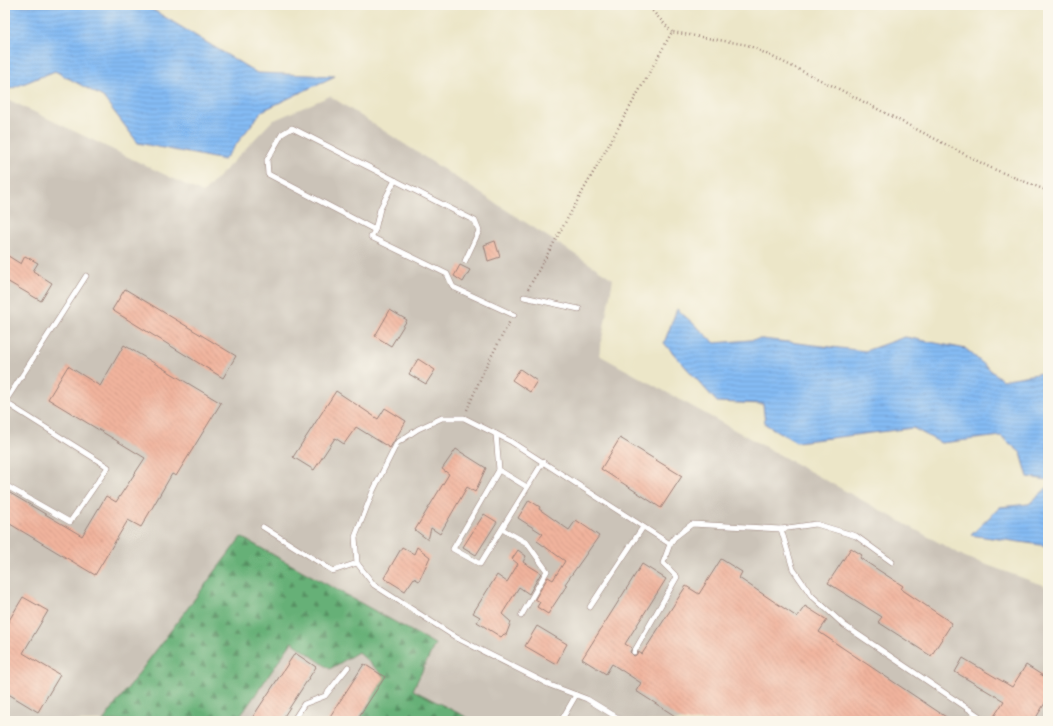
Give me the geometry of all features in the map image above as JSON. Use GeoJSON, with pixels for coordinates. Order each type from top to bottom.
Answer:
{"type":"FeatureCollection","features":[{"type":"Feature","properties":{"kind":"lane"},"geometry":{"type":"LineString","coordinates":[[375,230],[268,174],[267,160],[282,134],[292,128],[475,221],[479,231],[466,261]]}},
{"type":"Feature","properties":{"kind":"lane"},"geometry":{"type":"LineString","coordinates":[[395,180],[380,209],[372,237],[446,274],[454,287],[514,315]]}},
{"type":"Feature","properties":{"kind":"lane"},"geometry":{"type":"LineString","coordinates":[[5,485],[70,522],[108,467],[5,402],[86,276]]}},
{"type":"Feature","properties":{"kind":"lane"},"geometry":{"type":"LineString","coordinates":[[524,297],[579,309]]}},
{"type":"Feature","properties":{"kind":"lane"},"geometry":{"type":"LineString","coordinates":[[623,721],[587,700],[550,685],[457,638],[374,585],[357,563],[355,537],[373,491],[397,444],[418,429],[442,418],[464,418],[510,441],[670,544]]}},
{"type":"Feature","properties":{"kind":"lane"},"geometry":{"type":"LineString","coordinates":[[496,434],[499,470],[453,549],[480,564],[543,462]]}},
{"type":"Feature","properties":{"kind":"lane"},"geometry":{"type":"LineString","coordinates":[[499,470],[528,487]]}},
{"type":"Feature","properties":{"kind":"lane"},"geometry":{"type":"LineString","coordinates":[[634,652],[677,577],[663,563],[670,544],[674,538],[692,524],[781,529],[816,524],[856,536],[892,562]]}},
{"type":"Feature","properties":{"kind":"lane"},"geometry":{"type":"LineString","coordinates":[[263,527],[333,571],[357,563]]}},
{"type":"Feature","properties":{"kind":"lane"},"geometry":{"type":"LineString","coordinates":[[590,607],[643,527]]}},
{"type":"Feature","properties":{"kind":"lane"},"geometry":{"type":"LineString","coordinates":[[502,529],[527,543],[547,572],[521,616]]}},
{"type":"Feature","properties":{"kind":"lane"},"geometry":{"type":"LineString","coordinates":[[781,529],[793,569],[812,596],[844,625],[979,716],[976,721]]}},
{"type":"Feature","properties":{"kind":"lane"},"geometry":{"type":"LineString","coordinates":[[293,721],[304,704],[325,696],[348,666]]}},
{"type":"Feature","properties":{"kind":"lane"},"geometry":{"type":"LineString","coordinates":[[561,721],[576,695]]}},
{"type":"Feature","properties":{"kind":"path"},"geometry":{"type":"LineString","coordinates":[[647,5],[672,32],[748,45],[839,89],[991,168],[1048,191]]}},
{"type":"Feature","properties":{"kind":"path"},"geometry":{"type":"LineString","coordinates":[[524,297],[672,32]]}},
{"type":"Feature","properties":{"kind":"path"},"geometry":{"type":"LineString","coordinates":[[464,418],[484,370],[514,315]]}},
{"type":"Feature","properties":{"kind":"shaded area"},"geometry":{"type":"Polygon","coordinates":[[[330,96],[613,279],[599,355],[965,557],[1048,587],[1048,721],[5,721],[5,98],[203,193],[272,121],[330,96]]]}},
{"type":"Feature","properties":{"kind":"green space"},"geometry":{"type":"Polygon","coordinates":[[[241,537],[435,644],[413,690],[474,721],[359,721],[385,677],[358,652],[330,669],[292,642],[237,721],[103,721],[241,537]]]}},
{"type":"Feature","properties":{"kind":"water"},"geometry":{"type":"Polygon","coordinates":[[[5,5],[145,5],[257,73],[335,76],[262,111],[224,160],[138,143],[103,97],[55,71],[10,89],[5,86],[5,5]]]}},
{"type":"Feature","properties":{"kind":"water"},"geometry":{"type":"Polygon","coordinates":[[[677,309],[715,343],[762,339],[865,351],[905,337],[966,349],[1002,380],[1048,372],[1048,480],[1028,477],[1021,453],[1001,436],[941,443],[913,428],[796,442],[765,424],[763,404],[717,402],[664,343],[677,309]]]}},
{"type":"Feature","properties":{"kind":"water"},"geometry":{"type":"Polygon","coordinates":[[[1048,487],[1048,546],[971,535],[1000,507],[1029,504],[1048,487]]]}},
{"type":"Feature","properties":{"kind":"building"},"geometry":{"type":"Polygon","coordinates":[[[495,241],[500,257],[488,261],[484,245],[495,241]]]}},
{"type":"Feature","properties":{"kind":"building"},"geometry":{"type":"Polygon","coordinates":[[[5,254],[21,264],[25,256],[38,263],[33,271],[52,283],[41,301],[5,280],[5,254]]]}},
{"type":"Feature","properties":{"kind":"building"},"geometry":{"type":"Polygon","coordinates":[[[460,265],[470,270],[463,282],[454,276],[460,265]]]}},
{"type":"Feature","properties":{"kind":"building"},"geometry":{"type":"Polygon","coordinates":[[[125,289],[236,356],[223,378],[112,310],[125,289]]]}},
{"type":"Feature","properties":{"kind":"building"},"geometry":{"type":"Polygon","coordinates":[[[390,310],[407,320],[391,346],[375,336],[390,310]]]}},
{"type":"Feature","properties":{"kind":"building"},"geometry":{"type":"Polygon","coordinates":[[[124,345],[221,403],[176,476],[172,474],[141,527],[128,520],[95,575],[5,521],[5,490],[82,536],[106,496],[116,502],[145,458],[48,399],[68,366],[100,386],[124,345]]]}},
{"type":"Feature","properties":{"kind":"building"},"geometry":{"type":"Polygon","coordinates":[[[418,359],[435,370],[426,384],[409,374],[418,359]]]}},
{"type":"Feature","properties":{"kind":"building"},"geometry":{"type":"Polygon","coordinates":[[[520,369],[537,381],[530,392],[512,380],[520,369]]]}},
{"type":"Feature","properties":{"kind":"building"},"geometry":{"type":"Polygon","coordinates":[[[336,391],[378,419],[385,408],[406,421],[390,448],[356,427],[344,444],[335,438],[314,470],[293,457],[336,391]]]}},
{"type":"Feature","properties":{"kind":"building"},"geometry":{"type":"Polygon","coordinates":[[[620,438],[682,476],[661,508],[601,469],[620,438]]]}},
{"type":"Feature","properties":{"kind":"building"},"geometry":{"type":"Polygon","coordinates":[[[456,449],[486,468],[475,492],[467,487],[440,534],[431,528],[428,540],[415,530],[449,474],[442,469],[456,449]]]}},
{"type":"Feature","properties":{"kind":"building"},"geometry":{"type":"Polygon","coordinates":[[[529,500],[569,530],[576,520],[599,536],[565,584],[567,585],[548,614],[537,607],[540,602],[535,599],[548,577],[553,580],[565,561],[537,541],[543,534],[518,518],[529,500]]]}},
{"type":"Feature","properties":{"kind":"building"},"geometry":{"type":"Polygon","coordinates":[[[484,514],[497,522],[476,555],[463,547],[484,514]]]}},
{"type":"Feature","properties":{"kind":"building"},"geometry":{"type":"Polygon","coordinates":[[[402,547],[414,554],[417,547],[430,557],[419,581],[414,578],[405,591],[384,578],[402,547]]]}},
{"type":"Feature","properties":{"kind":"building"},"geometry":{"type":"Polygon","coordinates":[[[851,548],[862,555],[860,558],[903,586],[901,589],[952,623],[931,656],[878,622],[882,617],[828,583],[851,548]]]}},
{"type":"Feature","properties":{"kind":"building"},"geometry":{"type":"Polygon","coordinates":[[[518,550],[526,556],[523,562],[541,573],[529,594],[519,587],[502,614],[511,622],[506,635],[504,634],[501,637],[477,622],[480,617],[473,613],[497,575],[507,582],[518,564],[512,559],[518,550]]]}},
{"type":"Feature","properties":{"kind":"building"},"geometry":{"type":"Polygon","coordinates":[[[721,559],[742,572],[739,578],[797,617],[805,606],[827,620],[819,632],[952,721],[683,721],[636,691],[641,683],[612,664],[606,674],[582,659],[642,564],[666,579],[625,644],[632,648],[630,652],[634,656],[638,652],[642,654],[686,586],[699,594],[721,559]]]}},
{"type":"Feature","properties":{"kind":"building"},"geometry":{"type":"Polygon","coordinates":[[[23,597],[48,611],[23,653],[60,675],[38,712],[5,692],[5,627],[23,597]]]}},
{"type":"Feature","properties":{"kind":"building"},"geometry":{"type":"Polygon","coordinates":[[[537,626],[567,644],[556,664],[525,646],[537,626]]]}},
{"type":"Feature","properties":{"kind":"building"},"geometry":{"type":"Polygon","coordinates":[[[295,653],[316,667],[281,721],[250,721],[295,653]]]}},
{"type":"Feature","properties":{"kind":"building"},"geometry":{"type":"Polygon","coordinates":[[[963,658],[1012,687],[1026,665],[1048,679],[1048,698],[1034,721],[991,721],[1004,701],[955,672],[963,658]]]}},
{"type":"Feature","properties":{"kind":"building"},"geometry":{"type":"Polygon","coordinates":[[[364,664],[385,677],[356,721],[327,721],[364,664]]]}}]}
